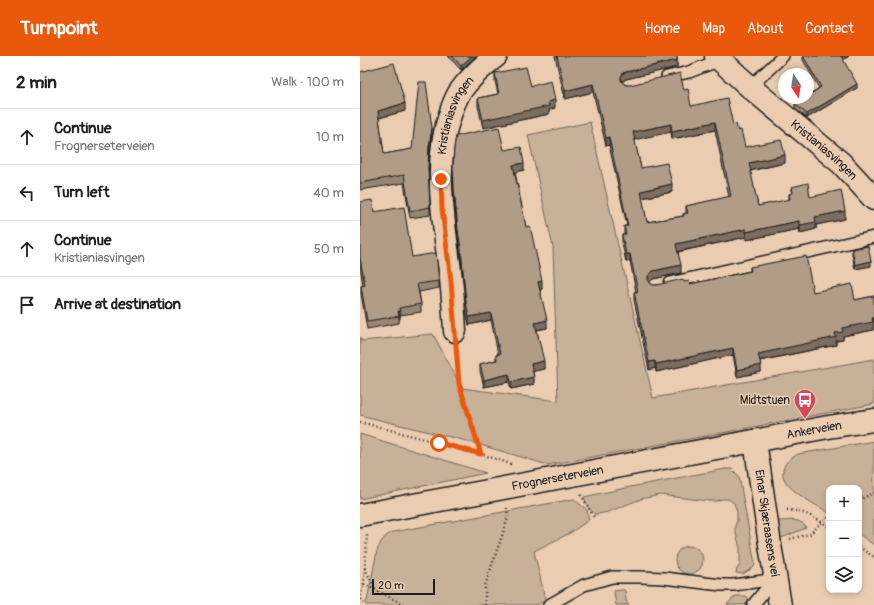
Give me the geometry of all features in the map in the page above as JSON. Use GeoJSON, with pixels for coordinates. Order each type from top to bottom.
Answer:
{"type":"FeatureCollection","features":[{"type":"Feature","properties":{"kind":"street","name":"Kristianiasvingen"},"geometry":{"type":"LineString","coordinates":[[455,331],[451,281],[442,209],[442,148],[446,125],[454,103],[470,80],[496,56]]}},
{"type":"Feature","properties":{"kind":"street","name":"Kristianiasvingen"},"geometry":{"type":"LineString","coordinates":[[718,58],[750,87],[841,163],[874,200]]}},
{"type":"Feature","properties":{"kind":"street","name":"Ankerveien"},"geometry":{"type":"LineString","coordinates":[[755,441],[874,420]]}},
{"type":"Feature","properties":{"kind":"street","name":"Einar Skjæraasens vei"},"geometry":{"type":"LineString","coordinates":[[755,441],[780,605]]}},
{"type":"Feature","properties":{"kind":"street","name":"Frognerseterveien"},"geometry":{"type":"LineString","coordinates":[[364,523],[521,484],[755,441]]}},
{"type":"Feature","properties":{"kind":"lane"},"geometry":{"type":"LineString","coordinates":[[750,87],[783,56]]}},
{"type":"Feature","properties":{"kind":"lane"},"geometry":{"type":"LineString","coordinates":[[658,79],[689,72],[718,58]]}},
{"type":"Feature","properties":{"kind":"lane"},"geometry":{"type":"LineString","coordinates":[[662,284],[874,237]]}},
{"type":"Feature","properties":{"kind":"lane"},"geometry":{"type":"LineString","coordinates":[[549,605],[584,585],[612,577],[664,578],[721,585],[734,585],[776,579]]}},
{"type":"Feature","properties":{"kind":"lane"},"geometry":{"type":"LineString","coordinates":[[753,605],[776,579]]}},
{"type":"Feature","properties":{"kind":"path"},"geometry":{"type":"LineString","coordinates":[[455,331],[459,384],[481,454]]}},
{"type":"Feature","properties":{"kind":"path","name":"Frognerseterveien"},"geometry":{"type":"LineString","coordinates":[[360,422],[481,454],[517,466]]}},
{"type":"Feature","properties":{"kind":"path"},"geometry":{"type":"LineString","coordinates":[[862,498],[874,492]]}},
{"type":"Feature","properties":{"kind":"path"},"geometry":{"type":"LineString","coordinates":[[579,493],[594,517]]}},
{"type":"Feature","properties":{"kind":"path"},"geometry":{"type":"LineString","coordinates":[[485,605],[485,586],[508,518],[507,506]]}},
{"type":"Feature","properties":{"kind":"path"},"geometry":{"type":"LineString","coordinates":[[765,509],[797,510],[816,518],[826,525]]}},
{"type":"Feature","properties":{"kind":"path"},"geometry":{"type":"LineString","coordinates":[[770,545],[810,534],[826,519]]}},
{"type":"Feature","properties":{"kind":"path"},"geometry":{"type":"LineString","coordinates":[[364,523],[365,567],[360,599],[365,605]]}},
{"type":"Feature","properties":{"kind":"path"},"geometry":{"type":"LineString","coordinates":[[862,549],[874,557]]}},
{"type":"Feature","properties":{"kind":"path"},"geometry":{"type":"LineString","coordinates":[[365,567],[373,589]]}},
{"type":"Feature","properties":{"kind":"path"},"geometry":{"type":"LineString","coordinates":[[363,584],[402,605]]}},
{"type":"Feature","properties":{"kind":"shaded area"},"geometry":{"type":"Polygon","coordinates":[[[590,122],[653,398],[874,359],[874,404],[548,465],[467,441],[360,415],[360,337],[362,341],[433,334],[462,388],[558,401],[553,247],[528,135],[590,122]]]}},
{"type":"Feature","properties":{"kind":"shaded area"},"geometry":{"type":"Polygon","coordinates":[[[360,434],[486,473],[360,499],[360,434]]]}},
{"type":"Feature","properties":{"kind":"shaded area"},"geometry":{"type":"Polygon","coordinates":[[[874,441],[874,545],[862,536],[862,485],[826,485],[826,511],[792,489],[783,477],[783,470],[787,462],[798,454],[874,441]]]}},
{"type":"Feature","properties":{"kind":"shaded area"},"geometry":{"type":"Polygon","coordinates":[[[725,469],[732,469],[739,476],[755,564],[754,567],[743,574],[736,573],[740,565],[740,548],[735,530],[737,512],[734,503],[728,499],[708,501],[660,495],[641,499],[608,512],[594,514],[589,509],[584,497],[630,487],[725,469]]]}},
{"type":"Feature","properties":{"kind":"shaded area"},"geometry":{"type":"Polygon","coordinates":[[[574,499],[587,510],[589,520],[570,533],[534,551],[544,594],[547,599],[537,605],[366,605],[377,551],[381,542],[386,536],[393,532],[574,499]]]}},
{"type":"Feature","properties":{"kind":"shaded area"},"geometry":{"type":"Polygon","coordinates":[[[778,521],[798,521],[801,522],[806,528],[779,539],[778,521]]]}},
{"type":"Feature","properties":{"kind":"shaded area"},"geometry":{"type":"Polygon","coordinates":[[[689,546],[695,547],[699,550],[702,554],[702,566],[699,570],[695,573],[689,574],[683,573],[679,570],[676,566],[675,560],[676,554],[679,550],[683,547],[689,546]]]}},
{"type":"Feature","properties":{"kind":"shaded area"},"geometry":{"type":"Polygon","coordinates":[[[624,590],[626,601],[629,605],[616,605],[614,591],[624,590]]]}},
{"type":"Feature","properties":{"kind":"shaded area"},"geometry":{"type":"Polygon","coordinates":[[[736,596],[745,596],[748,598],[745,605],[727,605],[730,601],[736,596]]]}},
{"type":"Feature","properties":{"kind":"building"},"geometry":{"type":"Polygon","coordinates":[[[452,56],[472,56],[461,66],[452,56]]]}},
{"type":"Feature","properties":{"kind":"building"},"geometry":{"type":"Polygon","coordinates":[[[557,56],[677,56],[677,60],[623,73],[621,80],[626,85],[630,85],[680,73],[684,90],[688,89],[691,106],[727,98],[733,125],[736,124],[738,131],[741,130],[745,147],[781,140],[785,155],[749,163],[758,206],[790,199],[789,194],[793,193],[792,187],[808,183],[810,197],[841,190],[845,211],[815,217],[816,222],[800,225],[799,221],[746,232],[746,229],[676,244],[681,265],[653,271],[648,276],[650,283],[657,285],[683,279],[684,282],[689,281],[690,284],[751,271],[750,267],[806,256],[813,292],[852,284],[855,300],[874,296],[873,322],[842,328],[843,332],[835,333],[836,337],[758,354],[761,365],[737,370],[733,348],[656,364],[655,361],[649,362],[634,292],[638,292],[630,254],[626,254],[622,235],[626,234],[624,226],[628,226],[609,137],[606,138],[593,84],[565,91],[557,56]],[[715,122],[672,131],[671,124],[633,132],[641,168],[667,163],[672,184],[641,191],[647,222],[684,216],[683,214],[688,213],[686,206],[731,196],[715,122]]]}},
{"type":"Feature","properties":{"kind":"building"},"geometry":{"type":"Polygon","coordinates":[[[803,56],[841,56],[857,84],[807,114],[795,104],[814,104],[814,92],[821,87],[814,75],[814,68],[810,68],[803,56]]]}},
{"type":"Feature","properties":{"kind":"building"},"geometry":{"type":"Polygon","coordinates":[[[394,63],[405,103],[378,111],[384,154],[412,149],[419,82],[426,82],[432,128],[428,168],[430,207],[410,211],[404,175],[360,183],[360,72],[394,63]]]}},
{"type":"Feature","properties":{"kind":"building"},"geometry":{"type":"Polygon","coordinates":[[[526,67],[531,86],[551,81],[555,100],[548,102],[549,106],[483,120],[478,98],[499,94],[495,73],[526,67]]]}},
{"type":"Feature","properties":{"kind":"building"},"geometry":{"type":"Polygon","coordinates":[[[499,127],[504,150],[521,147],[524,163],[513,165],[526,227],[530,226],[542,281],[538,282],[547,320],[535,323],[544,361],[531,364],[534,377],[511,382],[509,374],[484,380],[480,364],[497,360],[496,355],[500,354],[491,313],[469,317],[458,230],[453,168],[456,136],[499,127]]]}},
{"type":"Feature","properties":{"kind":"building"},"geometry":{"type":"Polygon","coordinates":[[[372,200],[374,212],[404,207],[412,257],[436,253],[439,281],[417,284],[421,304],[399,308],[399,316],[367,321],[361,286],[365,285],[360,258],[360,202],[372,200]]]}},
{"type":"Feature","properties":{"kind":"building"},"geometry":{"type":"Polygon","coordinates":[[[868,246],[871,261],[855,265],[852,249],[868,246]]]}},
{"type":"Feature","properties":{"kind":"place","name":"Midtstuen"},"geometry":{"type":"Point","coordinates":[805,420]}},
{"type":"Feature","properties":{"kind":"route"},"geometry":{"type":"LineString","coordinates":[[439,443],[481,454],[459,384],[451,281],[442,209],[441,179]]}}]}
